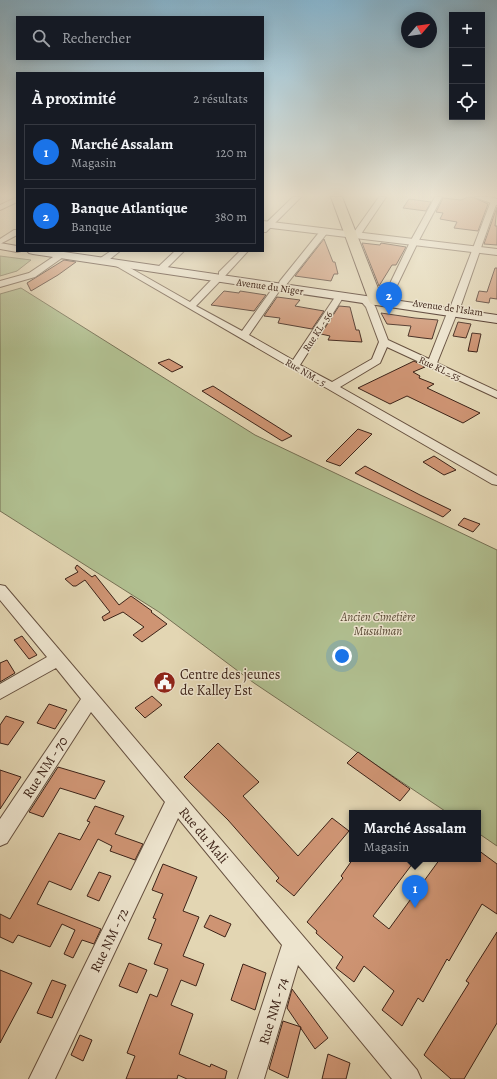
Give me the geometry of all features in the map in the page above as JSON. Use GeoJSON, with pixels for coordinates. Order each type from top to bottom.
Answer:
{"type":"FeatureCollection","features":[{"type":"Feature","properties":{"kind":"main road"},"geometry":{"type":"LineString","coordinates":[[341,294],[372,299],[354,247]]}},
{"type":"Feature","properties":{"kind":"main road","name":"Avenue du Niger"},"geometry":{"type":"LineString","coordinates":[[47,252],[110,258],[162,268],[341,294]]}},
{"type":"Feature","properties":{"kind":"main road","name":"Avenue de l'Islam"},"geometry":{"type":"LineString","coordinates":[[372,299],[453,310],[497,314]]}},
{"type":"Feature","properties":{"kind":"main road","name":"Avenue de l'Islam"},"geometry":{"type":"LineString","coordinates":[[453,310],[497,319]]}},
{"type":"Feature","properties":{"kind":"street"},"geometry":{"type":"LineString","coordinates":[[243,336],[280,285],[311,247]]}},
{"type":"Feature","properties":{"kind":"street"},"geometry":{"type":"LineString","coordinates":[[332,387],[376,361],[384,342],[372,299],[410,247]]}},
{"type":"Feature","properties":{"kind":"street"},"geometry":{"type":"LineString","coordinates":[[461,247],[497,252]]}},
{"type":"Feature","properties":{"kind":"street"},"geometry":{"type":"LineString","coordinates":[[432,364],[475,249]]}},
{"type":"Feature","properties":{"kind":"street"},"geometry":{"type":"LineString","coordinates":[[162,268],[179,252]]}},
{"type":"Feature","properties":{"kind":"street"},"geometry":{"type":"LineString","coordinates":[[191,306],[243,252]]}},
{"type":"Feature","properties":{"kind":"street"},"geometry":{"type":"LineString","coordinates":[[0,284],[32,275],[61,253]]}},
{"type":"Feature","properties":{"kind":"street","name":"Rue NM - 5"},"geometry":{"type":"LineString","coordinates":[[110,258],[332,387],[496,476]]}},
{"type":"Feature","properties":{"kind":"street","name":"Rue KL - 56"},"geometry":{"type":"LineString","coordinates":[[295,365],[341,294]]}},
{"type":"Feature","properties":{"kind":"street","name":"Rue KL - 55"},"geometry":{"type":"LineString","coordinates":[[384,342],[497,395]]}},
{"type":"Feature","properties":{"kind":"street","name":"Rue du Mali"},"geometry":{"type":"LineString","coordinates":[[0,590],[408,1079]]}},
{"type":"Feature","properties":{"kind":"street"},"geometry":{"type":"LineString","coordinates":[[0,692],[58,659]]}},
{"type":"Feature","properties":{"kind":"street","name":"Rue NM - 70"},"geometry":{"type":"LineString","coordinates":[[0,836],[90,698]]}},
{"type":"Feature","properties":{"kind":"street","name":"Rue NM - 72"},"geometry":{"type":"LineString","coordinates":[[42,1079],[176,801]]}},
{"type":"Feature","properties":{"kind":"street","name":"Rue NM - 74"},"geometry":{"type":"LineString","coordinates":[[251,1079],[294,942]]}},
{"type":"Feature","properties":{"kind":"green space"},"geometry":{"type":"Polygon","coordinates":[[[0,256],[31,260],[17,271],[0,276],[0,256]]]}},
{"type":"Feature","properties":{"kind":"green space","name":"Ancien Cimetière Musulman"},"geometry":{"type":"Polygon","coordinates":[[[21,288],[255,435],[497,550],[497,846],[481,835],[481,810],[444,810],[254,683],[159,612],[0,511],[0,294],[21,288]]]}},
{"type":"Feature","properties":{"kind":"building"},"geometry":{"type":"Polygon","coordinates":[[[317,247],[327,247],[333,262],[335,262],[338,274],[334,274],[331,281],[295,276],[317,247]]]}},
{"type":"Feature","properties":{"kind":"building"},"geometry":{"type":"Polygon","coordinates":[[[364,247],[406,247],[396,265],[392,265],[379,286],[364,247]]]}},
{"type":"Feature","properties":{"kind":"building"},"geometry":{"type":"Polygon","coordinates":[[[64,260],[76,262],[31,291],[27,283],[64,260]]]}},
{"type":"Feature","properties":{"kind":"building"},"geometry":{"type":"Polygon","coordinates":[[[495,268],[497,268],[497,299],[490,298],[489,303],[476,301],[479,291],[487,292],[495,268]]]}},
{"type":"Feature","properties":{"kind":"building"},"geometry":{"type":"Polygon","coordinates":[[[224,291],[239,293],[240,291],[266,295],[254,311],[211,305],[224,291]]]}},
{"type":"Feature","properties":{"kind":"building"},"geometry":{"type":"Polygon","coordinates":[[[277,297],[300,300],[295,306],[324,311],[312,329],[278,323],[280,318],[264,316],[277,297]]]}},
{"type":"Feature","properties":{"kind":"building"},"geometry":{"type":"Polygon","coordinates":[[[339,306],[350,307],[356,330],[359,330],[362,342],[328,340],[330,336],[321,334],[339,306]]]}},
{"type":"Feature","properties":{"kind":"building"},"geometry":{"type":"Polygon","coordinates":[[[381,313],[438,320],[432,339],[423,338],[408,336],[411,326],[387,324],[381,313]]]}},
{"type":"Feature","properties":{"kind":"building"},"geometry":{"type":"Polygon","coordinates":[[[458,322],[471,324],[466,338],[453,336],[458,322]]]}},
{"type":"Feature","properties":{"kind":"building"},"geometry":{"type":"Polygon","coordinates":[[[472,333],[481,334],[477,352],[468,351],[472,333]]]}},
{"type":"Feature","properties":{"kind":"building"},"geometry":{"type":"Polygon","coordinates":[[[169,359],[183,367],[172,372],[158,363],[169,359]]]}},
{"type":"Feature","properties":{"kind":"building"},"geometry":{"type":"Polygon","coordinates":[[[414,361],[425,367],[413,372],[420,376],[419,378],[434,384],[427,388],[480,413],[463,423],[407,396],[390,404],[358,388],[414,361]]]}},
{"type":"Feature","properties":{"kind":"building"},"geometry":{"type":"Polygon","coordinates":[[[213,386],[292,436],[282,441],[202,391],[213,386]]]}},
{"type":"Feature","properties":{"kind":"building"},"geometry":{"type":"Polygon","coordinates":[[[358,429],[372,434],[340,466],[326,461],[358,429]]]}},
{"type":"Feature","properties":{"kind":"building"},"geometry":{"type":"Polygon","coordinates":[[[434,456],[456,470],[444,475],[423,462],[434,456]]]}},
{"type":"Feature","properties":{"kind":"building"},"geometry":{"type":"Polygon","coordinates":[[[365,466],[451,510],[443,517],[355,473],[365,466]]]}},
{"type":"Feature","properties":{"kind":"building"},"geometry":{"type":"Polygon","coordinates":[[[464,518],[480,524],[473,532],[458,525],[464,518]]]}},
{"type":"Feature","properties":{"kind":"building"},"geometry":{"type":"Polygon","coordinates":[[[77,565],[92,577],[95,575],[119,605],[131,596],[167,624],[142,642],[133,635],[144,627],[123,612],[104,621],[102,617],[110,612],[85,580],[76,586],[73,586],[65,579],[78,572],[75,568],[77,565]]]}},
{"type":"Feature","properties":{"kind":"building"},"geometry":{"type":"Polygon","coordinates":[[[22,636],[37,655],[29,659],[14,640],[22,636]]]}},
{"type":"Feature","properties":{"kind":"building"},"geometry":{"type":"Polygon","coordinates":[[[7,660],[15,673],[0,682],[0,663],[7,660]]]}},
{"type":"Feature","properties":{"kind":"building"},"geometry":{"type":"Polygon","coordinates":[[[152,696],[162,705],[145,718],[135,708],[152,696]]]}},
{"type":"Feature","properties":{"kind":"building"},"geometry":{"type":"Polygon","coordinates":[[[49,704],[67,710],[55,729],[37,723],[49,704]]]}},
{"type":"Feature","properties":{"kind":"building"},"geometry":{"type":"Polygon","coordinates":[[[6,716],[24,722],[8,745],[0,743],[0,725],[6,716]]]}},
{"type":"Feature","properties":{"kind":"building"},"geometry":{"type":"Polygon","coordinates":[[[218,743],[259,782],[243,796],[298,856],[332,818],[349,831],[294,896],[276,881],[279,878],[228,820],[184,777],[218,743]]]}},
{"type":"Feature","properties":{"kind":"building"},"geometry":{"type":"Polygon","coordinates":[[[358,752],[410,789],[400,801],[347,763],[358,752]]]}},
{"type":"Feature","properties":{"kind":"building"},"geometry":{"type":"Polygon","coordinates":[[[58,767],[105,781],[95,799],[60,788],[43,817],[29,812],[58,767]]]}},
{"type":"Feature","properties":{"kind":"building"},"geometry":{"type":"Polygon","coordinates":[[[0,770],[21,777],[0,809],[0,770]]]}},
{"type":"Feature","properties":{"kind":"building"},"geometry":{"type":"Polygon","coordinates":[[[95,806],[124,816],[115,834],[143,844],[135,860],[110,851],[112,846],[98,839],[71,890],[49,881],[37,904],[101,929],[94,944],[82,940],[73,958],[64,954],[75,930],[62,924],[50,947],[18,935],[13,943],[0,937],[0,914],[10,919],[59,833],[80,840],[90,822],[87,821],[95,806]]]}},
{"type":"Feature","properties":{"kind":"building"},"geometry":{"type":"Polygon","coordinates":[[[481,852],[497,864],[497,914],[482,904],[449,961],[447,959],[423,1002],[418,998],[402,1026],[382,1010],[394,991],[364,966],[354,982],[336,968],[343,957],[316,933],[317,931],[307,922],[343,878],[341,876],[351,862],[414,862],[373,916],[389,929],[438,862],[481,862],[481,852]]]}},
{"type":"Feature","properties":{"kind":"building"},"geometry":{"type":"Polygon","coordinates":[[[163,864],[197,877],[183,911],[199,917],[183,956],[204,964],[196,986],[181,980],[171,1005],[193,1014],[179,1054],[210,1067],[211,1064],[227,1071],[225,1079],[187,1079],[178,1075],[177,1079],[126,1079],[135,1056],[127,1053],[150,994],[157,997],[168,969],[154,964],[162,944],[148,939],[156,919],[153,918],[163,894],[152,890],[163,864]]]}},
{"type":"Feature","properties":{"kind":"building"},"geometry":{"type":"Polygon","coordinates":[[[99,872],[111,876],[99,901],[87,896],[99,872]]]}},
{"type":"Feature","properties":{"kind":"building"},"geometry":{"type":"Polygon","coordinates":[[[210,915],[231,924],[225,937],[204,927],[210,915]]]}},
{"type":"Feature","properties":{"kind":"building"},"geometry":{"type":"Polygon","coordinates":[[[497,932],[497,1023],[464,1079],[451,1079],[424,1055],[469,983],[466,981],[497,932]]]}},
{"type":"Feature","properties":{"kind":"building"},"geometry":{"type":"Polygon","coordinates":[[[129,963],[147,970],[137,993],[119,986],[129,963]]]}},
{"type":"Feature","properties":{"kind":"building"},"geometry":{"type":"Polygon","coordinates":[[[243,964],[266,973],[255,1010],[231,1000],[243,964]]]}},
{"type":"Feature","properties":{"kind":"building"},"geometry":{"type":"Polygon","coordinates":[[[0,970],[32,983],[0,1043],[0,970]]]}},
{"type":"Feature","properties":{"kind":"building"},"geometry":{"type":"Polygon","coordinates":[[[52,980],[66,985],[52,1018],[37,1013],[52,980]]]}},
{"type":"Feature","properties":{"kind":"building"},"geometry":{"type":"Polygon","coordinates":[[[292,989],[328,1038],[315,1049],[287,1008],[292,989]]]}},
{"type":"Feature","properties":{"kind":"building"},"geometry":{"type":"Polygon","coordinates":[[[283,1021],[301,1027],[288,1078],[269,1069],[283,1021]]]}},
{"type":"Feature","properties":{"kind":"building"},"geometry":{"type":"Polygon","coordinates":[[[80,1035],[92,1040],[83,1061],[71,1055],[80,1035]]]}},
{"type":"Feature","properties":{"kind":"building"},"geometry":{"type":"Polygon","coordinates":[[[328,1054],[350,1063],[346,1079],[322,1079],[328,1054]]]}},
{"type":"Feature","properties":{"kind":"place","name":"Banque Atlantique"},"geometry":{"type":"Point","coordinates":[389,315]}},
{"type":"Feature","properties":{"kind":"place","name":"Centre des jeunes de Kalley Est"},"geometry":{"type":"Point","coordinates":[165,682]}},
{"type":"Feature","properties":{"kind":"place","name":"Marché Assalam"},"geometry":{"type":"Point","coordinates":[415,908]}}]}
